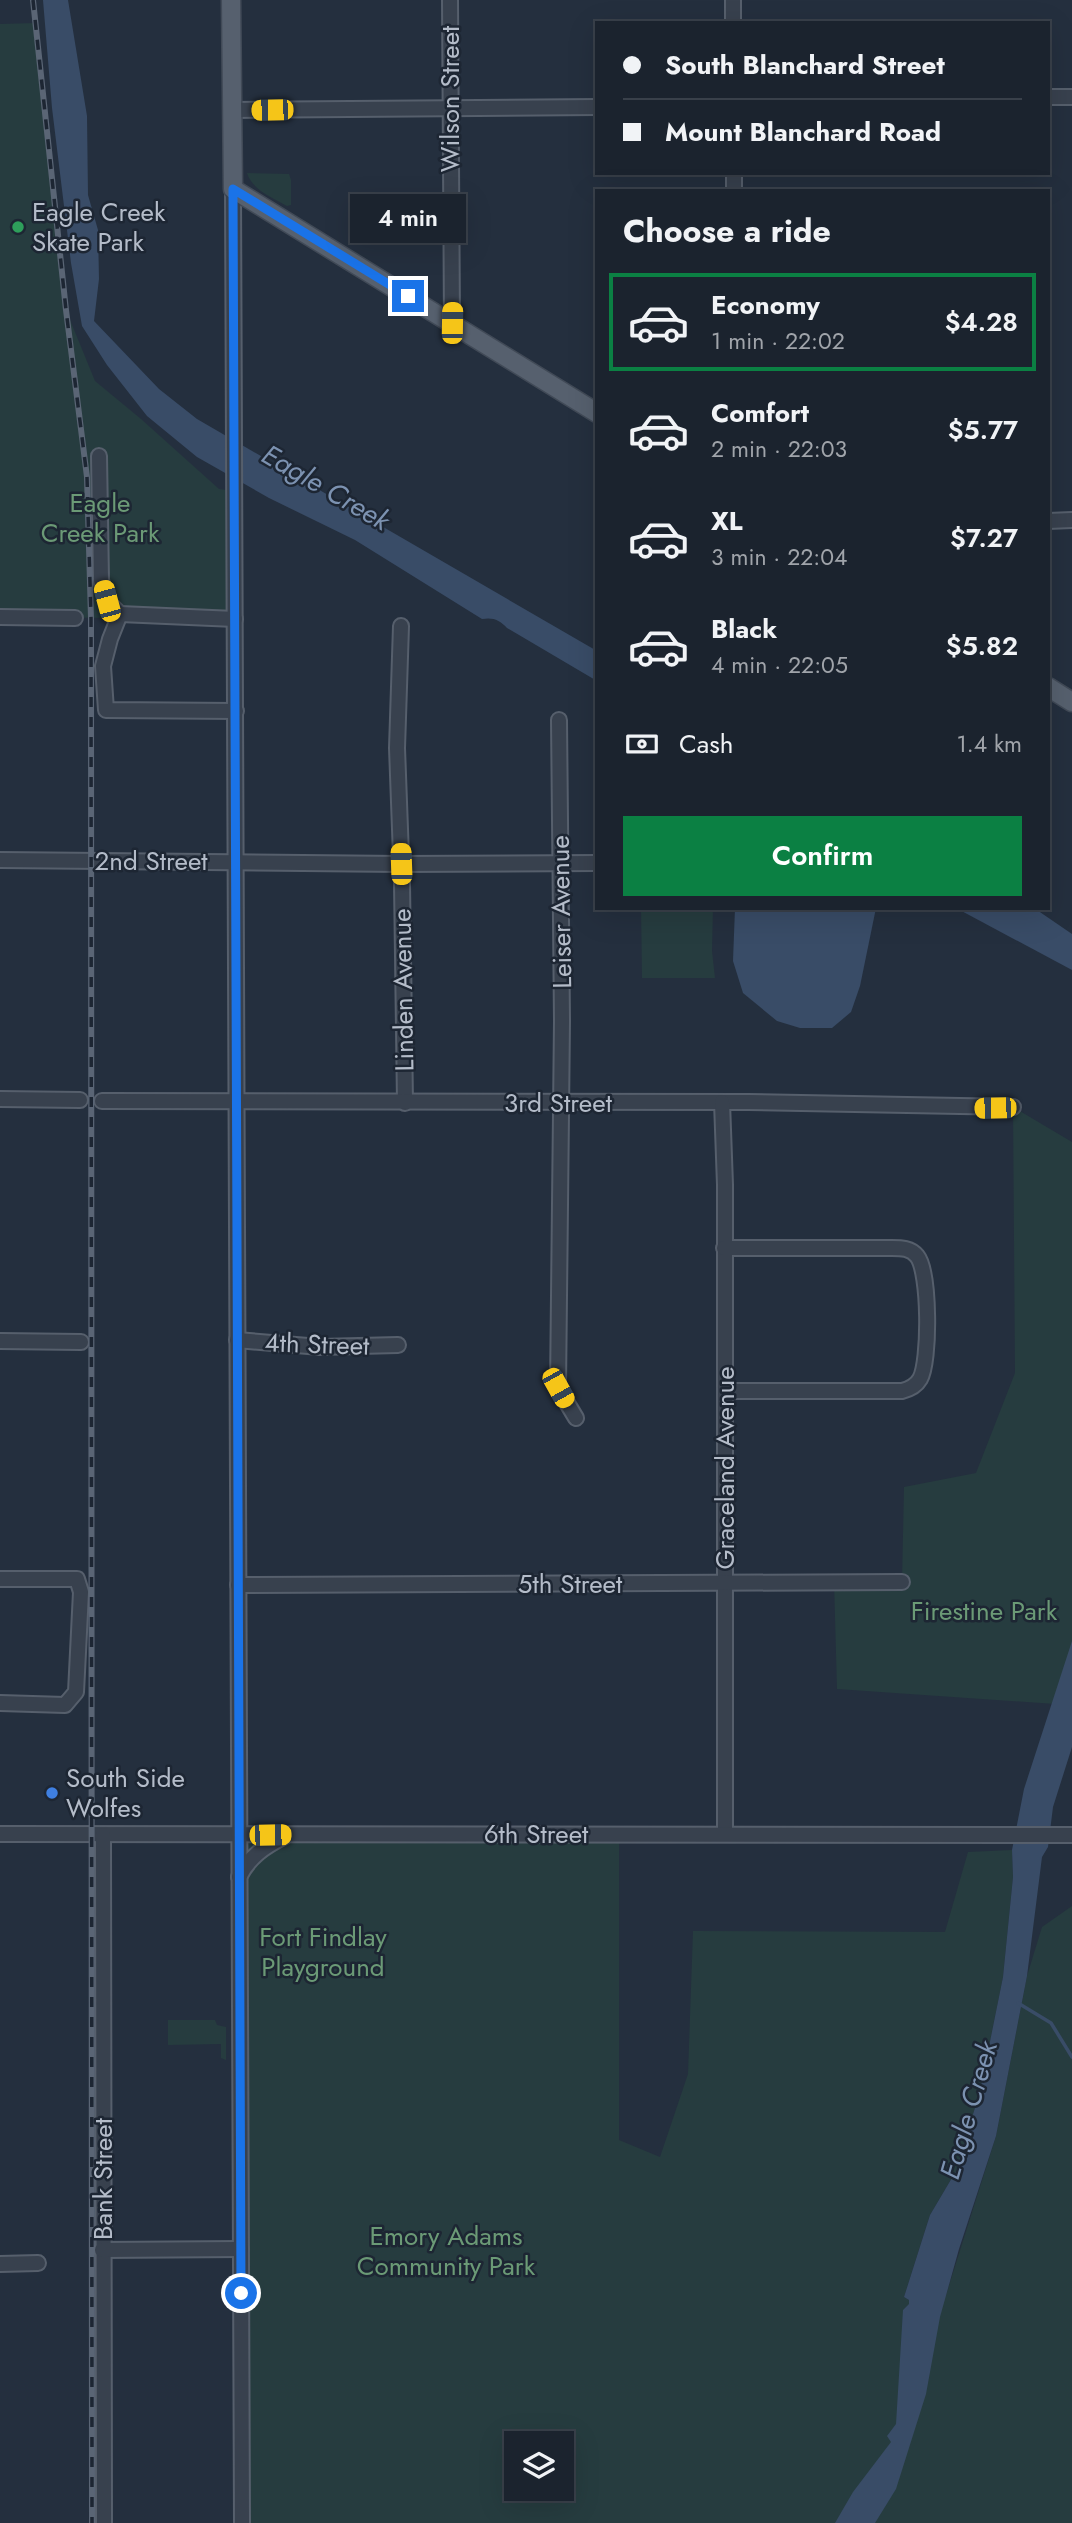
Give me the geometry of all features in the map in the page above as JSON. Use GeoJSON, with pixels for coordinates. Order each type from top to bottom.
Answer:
{"type":"FeatureCollection","features":[{"type":"Feature","properties":{"kind":"main road"},"geometry":{"type":"LineString","coordinates":[[231,0],[233,189],[595,411]]}},
{"type":"Feature","properties":{"kind":"main road"},"geometry":{"type":"LineString","coordinates":[[1050,688],[1072,702]]}},
{"type":"Feature","properties":{"kind":"street","name":"Wilson Street"},"geometry":{"type":"LineString","coordinates":[[450,0],[452,323]]}},
{"type":"Feature","properties":{"kind":"street"},"geometry":{"type":"LineString","coordinates":[[733,0],[733,21]]}},
{"type":"Feature","properties":{"kind":"street"},"geometry":{"type":"LineString","coordinates":[[1050,97],[1072,97]]}},
{"type":"Feature","properties":{"kind":"street"},"geometry":{"type":"LineString","coordinates":[[233,110],[595,107]]}},
{"type":"Feature","properties":{"kind":"street"},"geometry":{"type":"LineString","coordinates":[[233,189],[242,2523]]}},
{"type":"Feature","properties":{"kind":"street"},"geometry":{"type":"LineString","coordinates":[[99,456],[102,580],[107,601],[120,614],[235,619]]}},
{"type":"Feature","properties":{"kind":"street"},"geometry":{"type":"LineString","coordinates":[[1050,521],[1072,520]]}},
{"type":"Feature","properties":{"kind":"street"},"geometry":{"type":"LineString","coordinates":[[120,614],[103,666],[106,710],[236,711]]}},
{"type":"Feature","properties":{"kind":"street"},"geometry":{"type":"LineString","coordinates":[[0,617],[75,618]]}},
{"type":"Feature","properties":{"kind":"street","name":"Linden Avenue"},"geometry":{"type":"LineString","coordinates":[[401,626],[397,748],[405,1102]]}},
{"type":"Feature","properties":{"kind":"street","name":"Leiser Avenue"},"geometry":{"type":"LineString","coordinates":[[559,720],[561,1103],[558,1388],[576,1418]]}},
{"type":"Feature","properties":{"kind":"street","name":"2nd Street"},"geometry":{"type":"LineString","coordinates":[[0,860],[595,863]]}},
{"type":"Feature","properties":{"kind":"street"},"geometry":{"type":"LineString","coordinates":[[0,1099],[80,1100]]}},
{"type":"Feature","properties":{"kind":"street","name":"3rd Street"},"geometry":{"type":"LineString","coordinates":[[102,1101],[722,1102],[1013,1107]]}},
{"type":"Feature","properties":{"kind":"street","name":"Graceland Avenue"},"geometry":{"type":"LineString","coordinates":[[722,1102],[725,1162],[725,1833]]}},
{"type":"Feature","properties":{"kind":"street"},"geometry":{"type":"LineString","coordinates":[[724,1248],[900,1248],[914,1253],[920,1262],[925,1290],[925,1352],[920,1379],[914,1387],[878,1393],[725,1391]]}},
{"type":"Feature","properties":{"kind":"street","name":"4th Street"},"geometry":{"type":"LineString","coordinates":[[237,1340],[320,1347],[398,1345]]}},
{"type":"Feature","properties":{"kind":"street"},"geometry":{"type":"LineString","coordinates":[[0,1341],[81,1342]]}},
{"type":"Feature","properties":{"kind":"street"},"geometry":{"type":"LineString","coordinates":[[0,1579],[77,1579],[80,1592],[76,1692],[65,1705],[0,1703]]}},
{"type":"Feature","properties":{"kind":"street","name":"5th Street"},"geometry":{"type":"LineString","coordinates":[[238,1585],[902,1582]]}},
{"type":"Feature","properties":{"kind":"street","name":"6th Street"},"geometry":{"type":"LineString","coordinates":[[0,1834],[1065,1834]]}},
{"type":"Feature","properties":{"kind":"street"},"geometry":{"type":"LineString","coordinates":[[239,1878],[247,1862],[258,1851],[288,1834]]}},
{"type":"Feature","properties":{"kind":"street","name":"Bank Street"},"geometry":{"type":"LineString","coordinates":[[103,1835],[104,2523]]}},
{"type":"Feature","properties":{"kind":"street"},"geometry":{"type":"LineString","coordinates":[[102,2250],[241,2249]]}},
{"type":"Feature","properties":{"kind":"street"},"geometry":{"type":"LineString","coordinates":[[0,2263],[38,2263]]}},
{"type":"Feature","properties":{"kind":"green space","name":"Eagle Creek Park"},"geometry":{"type":"Polygon","coordinates":[[[36,23],[66,310],[95,381],[219,489],[235,491],[235,619],[0,617],[0,24],[36,23]]]}},
{"type":"Feature","properties":{"kind":"green space"},"geometry":{"type":"Polygon","coordinates":[[[247,173],[289,174],[291,205],[287,206],[263,192],[253,184],[247,173]]]}},
{"type":"Feature","properties":{"kind":"green space"},"geometry":{"type":"Polygon","coordinates":[[[641,910],[713,910],[712,951],[715,978],[642,978],[641,910]]]}},
{"type":"Feature","properties":{"kind":"green space","name":"Firestine Park"},"geometry":{"type":"Polygon","coordinates":[[[1013,1107],[1072,1142],[1072,1699],[1070,1705],[837,1689],[834,1581],[902,1582],[904,1487],[976,1473],[1015,1373],[1013,1107]]]}},
{"type":"Feature","properties":{"kind":"green space","name":"Emory Adams Community Park"},"geometry":{"type":"Polygon","coordinates":[[[619,1833],[619,2140],[660,2157],[688,2074],[693,1931],[945,1932],[968,1852],[1012,1850],[1013,1877],[1003,1977],[980,2091],[956,2171],[930,2215],[904,2297],[909,2300],[909,2304],[946,2295],[996,2136],[1027,1976],[1042,1927],[1072,1906],[1072,2523],[242,2523],[239,1835],[619,1833]]]}},
{"type":"Feature","properties":{"kind":"green space"},"geometry":{"type":"Polygon","coordinates":[[[168,2020],[215,2020],[217,2025],[226,2027],[226,2060],[221,2058],[221,2044],[168,2045],[168,2020]]]}},
{"type":"Feature","properties":{"kind":"water"},"geometry":{"type":"Polygon","coordinates":[[[43,0],[68,0],[87,116],[88,195],[98,230],[99,279],[94,321],[159,389],[197,419],[595,650],[595,680],[499,621],[482,619],[355,540],[269,498],[197,457],[147,416],[107,365],[82,326],[71,263],[52,108],[43,0]]]}},
{"type":"Feature","properties":{"kind":"water"},"geometry":{"type":"Polygon","coordinates":[[[735,910],[876,910],[860,986],[851,1012],[832,1028],[800,1028],[777,1021],[743,993],[733,961],[735,910]]]}},
{"type":"Feature","properties":{"kind":"water"},"geometry":{"type":"Polygon","coordinates":[[[960,910],[1037,910],[1072,934],[1072,970],[960,910]]]}},
{"type":"Feature","properties":{"kind":"water"},"geometry":{"type":"Polygon","coordinates":[[[1072,1641],[1072,1747],[1053,1807],[1048,1847],[1042,1857],[1027,1976],[996,2136],[959,2249],[940,2317],[926,2394],[896,2489],[875,2523],[835,2523],[853,2492],[891,2442],[887,2436],[896,2424],[903,2310],[909,2304],[909,2300],[904,2297],[930,2215],[956,2171],[980,2091],[1003,1977],[1013,1877],[1012,1850],[1024,1789],[1072,1641]]]}},
{"type":"Feature","properties":{"kind":"waterway"},"geometry":{"type":"LineString","coordinates":[[1018,2003],[1051,2023],[1072,2057]]}},
{"type":"Feature","properties":{"kind":"railway"},"geometry":{"type":"LineString","coordinates":[[33,0],[87,477],[91,618],[92,2523]]}},
{"type":"Feature","properties":{"kind":"place","name":"Eagle Creek Skate Park"},"geometry":{"type":"Point","coordinates":[18,227]}},
{"type":"Feature","properties":{"kind":"place","name":"South Side Wolfes"},"geometry":{"type":"Point","coordinates":[52,1793]}},
{"type":"Feature","properties":{"kind":"route"},"geometry":{"type":"LineString","coordinates":[[241,2293],[233,189],[408,296]]}},
{"type":"Feature","properties":{"kind":"water label","name":"Eagle Creek"},"geometry":{"type":"Point","coordinates":[326,487]}},
{"type":"Feature","properties":{"kind":"water label","name":"Eagle Creek"},"geometry":{"type":"Point","coordinates":[968,2110]}},
{"type":"Feature","properties":{"kind":"park label","name":"Fort Findlay Playground"},"geometry":{"type":"Point","coordinates":[323,1952]}}]}
